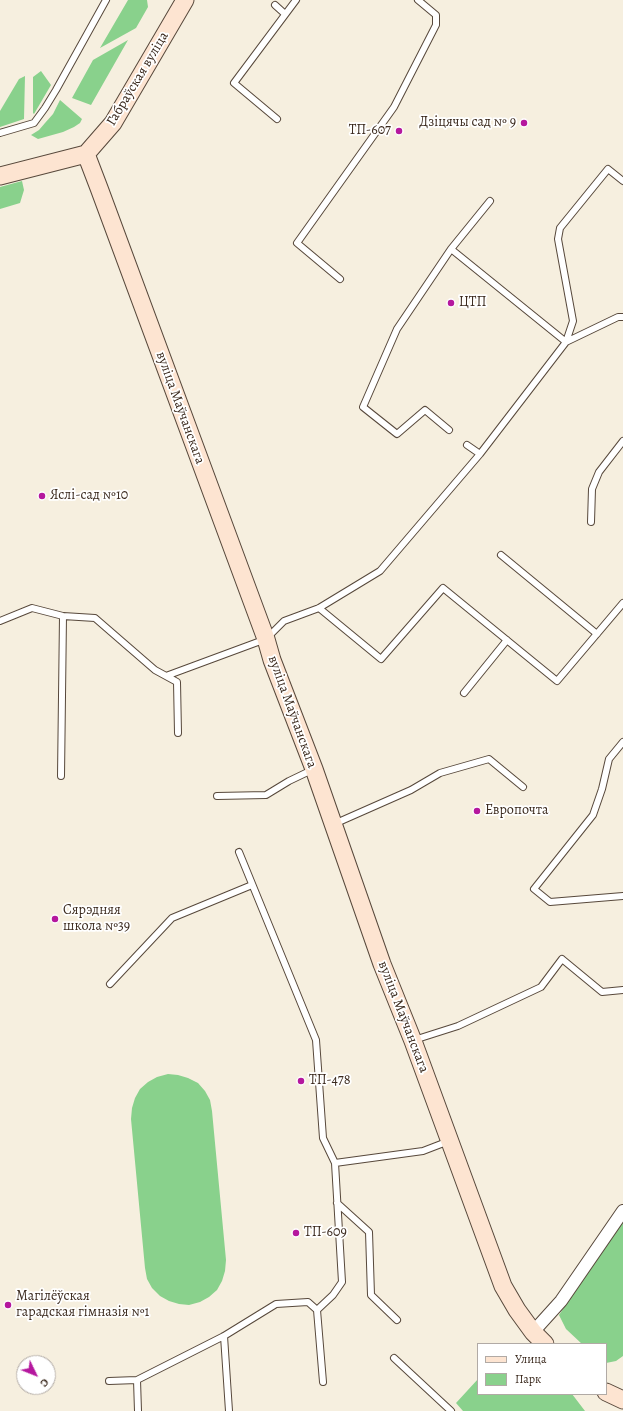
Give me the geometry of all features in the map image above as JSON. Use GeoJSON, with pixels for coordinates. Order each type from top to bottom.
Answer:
{"type":"FeatureCollection","features":[{"type":"Feature","properties":{"kind":"main road","name":"Габраўская вуліца"},"geometry":{"type":"LineString","coordinates":[[86,154],[113,123],[184,0]]}},
{"type":"Feature","properties":{"kind":"main road"},"geometry":{"type":"LineString","coordinates":[[0,176],[86,154]]}},
{"type":"Feature","properties":{"kind":"main road","name":"вуліца Маўчанскага"},"geometry":{"type":"LineString","coordinates":[[86,154],[266,639],[272,660],[314,770],[382,964],[413,1041],[503,1286],[517,1310],[539,1338]]}},
{"type":"Feature","properties":{"kind":"main road"},"geometry":{"type":"LineString","coordinates":[[607,1392],[623,1400]]}},
{"type":"Feature","properties":{"kind":"street"},"geometry":{"type":"LineString","coordinates":[[539,1338],[560,1301],[623,1211]]}},
{"type":"Feature","properties":{"kind":"lane"},"geometry":{"type":"LineString","coordinates":[[0,133],[34,123],[56,90],[106,0]]}},
{"type":"Feature","properties":{"kind":"lane"},"geometry":{"type":"LineString","coordinates":[[277,119],[234,82],[296,0]]}},
{"type":"Feature","properties":{"kind":"lane"},"geometry":{"type":"LineString","coordinates":[[340,279],[297,243],[394,107],[436,25],[436,15],[418,0]]}},
{"type":"Feature","properties":{"kind":"lane"},"geometry":{"type":"LineString","coordinates":[[275,6],[286,14]]}},
{"type":"Feature","properties":{"kind":"lane"},"geometry":{"type":"LineString","coordinates":[[166,676],[266,639],[284,621],[319,608],[380,571],[480,454],[566,342],[573,321],[558,239],[560,228],[608,169],[623,181]]}},
{"type":"Feature","properties":{"kind":"lane"},"geometry":{"type":"LineString","coordinates":[[449,430],[425,410],[397,434],[363,407],[397,329],[451,249],[490,201]]}},
{"type":"Feature","properties":{"kind":"lane"},"geometry":{"type":"LineString","coordinates":[[451,249],[566,342]]}},
{"type":"Feature","properties":{"kind":"lane"},"geometry":{"type":"LineString","coordinates":[[566,342],[618,317],[623,317]]}},
{"type":"Feature","properties":{"kind":"lane"},"geometry":{"type":"LineString","coordinates":[[591,522],[592,489],[599,472],[623,441]]}},
{"type":"Feature","properties":{"kind":"lane"},"geometry":{"type":"LineString","coordinates":[[467,445],[480,454]]}},
{"type":"Feature","properties":{"kind":"lane"},"geometry":{"type":"LineString","coordinates":[[500,555],[597,634]]}},
{"type":"Feature","properties":{"kind":"lane"},"geometry":{"type":"LineString","coordinates":[[319,608],[381,659],[443,588],[557,681],[623,603]]}},
{"type":"Feature","properties":{"kind":"lane"},"geometry":{"type":"LineString","coordinates":[[0,621],[32,608],[63,616],[95,618],[155,670],[177,682],[178,733]]}},
{"type":"Feature","properties":{"kind":"lane"},"geometry":{"type":"LineString","coordinates":[[61,776],[63,616]]}},
{"type":"Feature","properties":{"kind":"lane"},"geometry":{"type":"LineString","coordinates":[[464,693],[507,640]]}},
{"type":"Feature","properties":{"kind":"lane"},"geometry":{"type":"LineString","coordinates":[[623,742],[609,759],[602,789],[593,815],[534,889],[550,902],[623,896]]}},
{"type":"Feature","properties":{"kind":"lane"},"geometry":{"type":"LineString","coordinates":[[332,824],[411,790],[440,773],[489,759],[523,787]]}},
{"type":"Feature","properties":{"kind":"lane"},"geometry":{"type":"LineString","coordinates":[[216,796],[266,795],[289,781],[314,770]]}},
{"type":"Feature","properties":{"kind":"lane"},"geometry":{"type":"LineString","coordinates":[[239,852],[316,1040],[323,1138],[336,1163],[342,1282],[333,1295],[317,1310]]}},
{"type":"Feature","properties":{"kind":"lane"},"geometry":{"type":"LineString","coordinates":[[110,984],[172,918],[252,885]]}},
{"type":"Feature","properties":{"kind":"lane"},"geometry":{"type":"LineString","coordinates":[[413,1041],[458,1026],[541,986],[562,959],[602,992],[623,990]]}},
{"type":"Feature","properties":{"kind":"lane"},"geometry":{"type":"LineString","coordinates":[[336,1163],[423,1151],[449,1141]]}},
{"type":"Feature","properties":{"kind":"lane"},"geometry":{"type":"LineString","coordinates":[[337,1203],[369,1232],[371,1295],[397,1320]]}},
{"type":"Feature","properties":{"kind":"lane"},"geometry":{"type":"LineString","coordinates":[[109,1381],[137,1380],[224,1336],[276,1304],[308,1302],[317,1310],[323,1382]]}},
{"type":"Feature","properties":{"kind":"lane"},"geometry":{"type":"LineString","coordinates":[[224,1336],[229,1411]]}},
{"type":"Feature","properties":{"kind":"lane"},"geometry":{"type":"LineString","coordinates":[[394,1358],[451,1411]]}},
{"type":"Feature","properties":{"kind":"lane"},"geometry":{"type":"LineString","coordinates":[[137,1380],[138,1411]]}},
{"type":"Feature","properties":{"kind":"green space"},"geometry":{"type":"Polygon","coordinates":[[[128,0],[147,0],[148,7],[136,28],[100,48],[128,0]]]}},
{"type":"Feature","properties":{"kind":"green space"},"geometry":{"type":"Polygon","coordinates":[[[128,40],[91,105],[72,98],[93,60],[128,40]]]}},
{"type":"Feature","properties":{"kind":"green space"},"geometry":{"type":"Polygon","coordinates":[[[41,71],[51,85],[34,114],[33,77],[41,71]]]}},
{"type":"Feature","properties":{"kind":"green space"},"geometry":{"type":"Polygon","coordinates":[[[25,76],[24,119],[0,127],[0,111],[19,79],[25,76]]]}},
{"type":"Feature","properties":{"kind":"green space"},"geometry":{"type":"Polygon","coordinates":[[[60,100],[82,119],[80,123],[63,132],[38,139],[31,135],[39,130],[53,114],[60,100]]]}},
{"type":"Feature","properties":{"kind":"green space"},"geometry":{"type":"Polygon","coordinates":[[[22,181],[24,190],[20,203],[0,209],[0,187],[22,181]]]}},
{"type":"Feature","properties":{"kind":"green space"},"geometry":{"type":"Polygon","coordinates":[[[168,1074],[188,1078],[198,1083],[210,1100],[226,1260],[222,1281],[217,1290],[200,1302],[189,1305],[169,1301],[160,1296],[152,1288],[147,1279],[131,1119],[135,1098],[140,1089],[157,1077],[168,1074]]]}},
{"type":"Feature","properties":{"kind":"green space"},"geometry":{"type":"Polygon","coordinates":[[[623,1220],[623,1356],[616,1361],[607,1363],[607,1343],[581,1343],[566,1329],[559,1315],[623,1220]]]}},
{"type":"Feature","properties":{"kind":"green space"},"geometry":{"type":"Polygon","coordinates":[[[477,1380],[477,1395],[573,1395],[585,1411],[463,1411],[456,1403],[477,1380]]]}},
{"type":"Feature","properties":{"kind":"place","name":"Дзіцячы сад № 9"},"geometry":{"type":"Point","coordinates":[524,123]}},
{"type":"Feature","properties":{"kind":"place","name":"ТП-607"},"geometry":{"type":"Point","coordinates":[399,131]}},
{"type":"Feature","properties":{"kind":"place","name":"ЦТП"},"geometry":{"type":"Point","coordinates":[451,303]}},
{"type":"Feature","properties":{"kind":"place","name":"Яслі-сад №10"},"geometry":{"type":"Point","coordinates":[42,496]}},
{"type":"Feature","properties":{"kind":"place","name":"Европочта"},"geometry":{"type":"Point","coordinates":[477,811]}},
{"type":"Feature","properties":{"kind":"place","name":"Сярэдняя школа №39"},"geometry":{"type":"Point","coordinates":[55,919]}},
{"type":"Feature","properties":{"kind":"place","name":"ТП-478"},"geometry":{"type":"Point","coordinates":[301,1081]}},
{"type":"Feature","properties":{"kind":"place","name":"ТП-609"},"geometry":{"type":"Point","coordinates":[296,1233]}},
{"type":"Feature","properties":{"kind":"place","name":"Магілёўская гарадская гімназія №1"},"geometry":{"type":"Point","coordinates":[8,1305]}}]}
